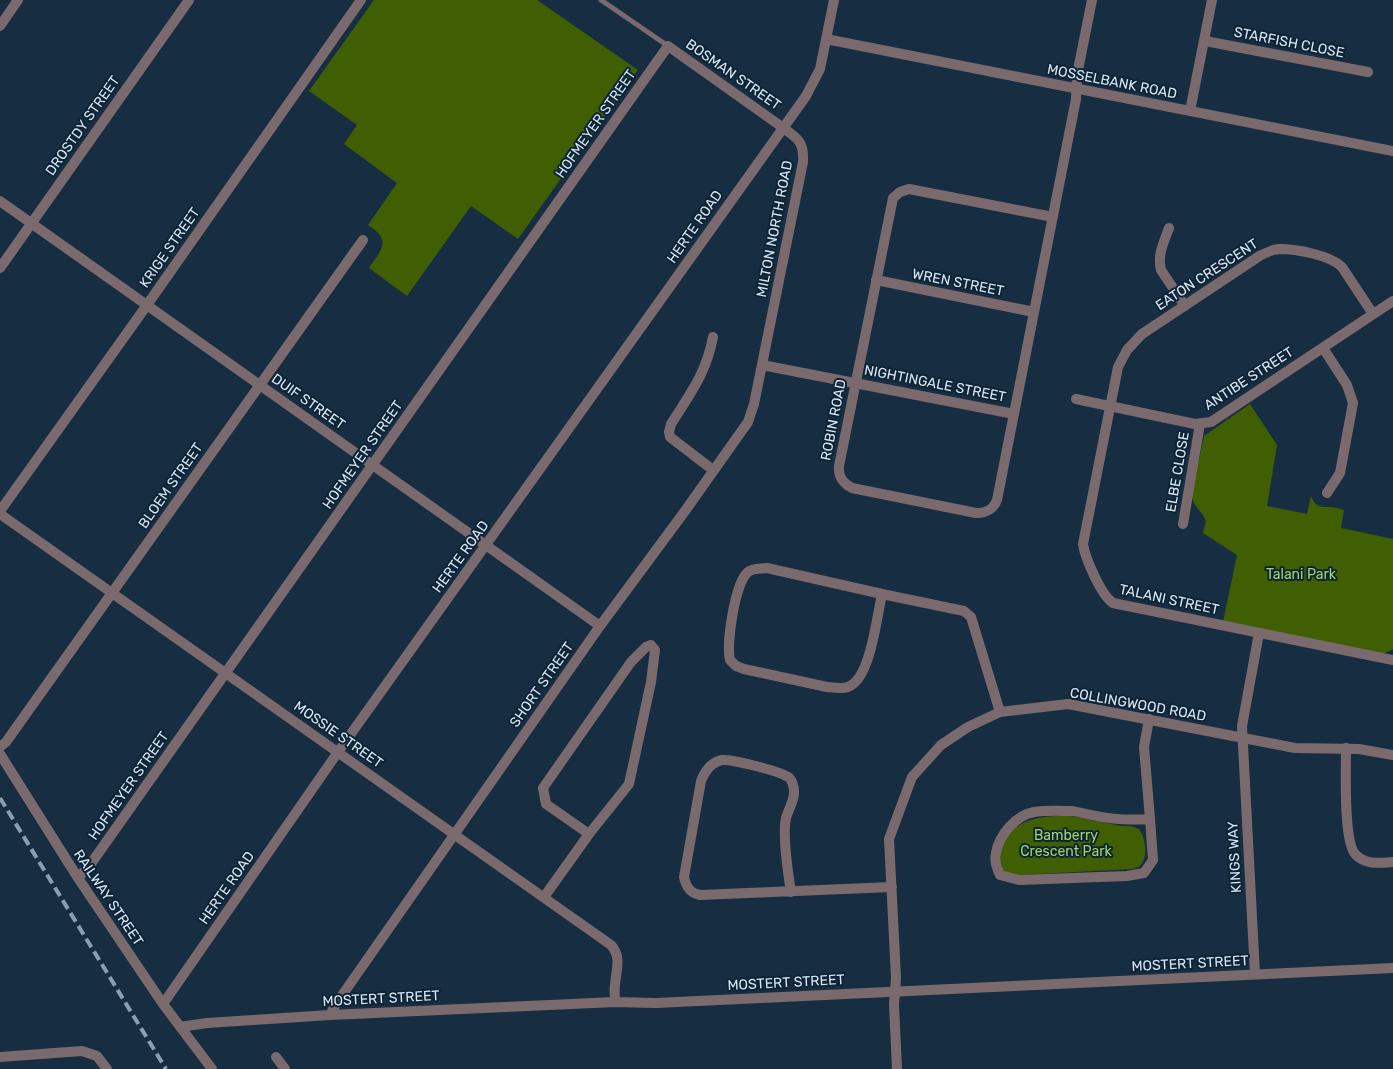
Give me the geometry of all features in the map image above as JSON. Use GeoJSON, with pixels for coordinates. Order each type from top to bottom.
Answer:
{"type":"FeatureCollection","features":[{"type":"Feature","properties":{"kind":"street"},"geometry":{"type":"LineString","coordinates":[[0,26],[18,0]]}},
{"type":"Feature","properties":{"kind":"street","name":"DROSTDY STREET"},"geometry":{"type":"LineString","coordinates":[[0,268],[189,0]]}},
{"type":"Feature","properties":{"kind":"street","name":"KRIGE STREET"},"geometry":{"type":"LineString","coordinates":[[0,512],[361,0]]}},
{"type":"Feature","properties":{"kind":"street"},"geometry":{"type":"LineString","coordinates":[[782,127],[795,111],[817,76],[834,0]]}},
{"type":"Feature","properties":{"kind":"street","name":"ROBIN ROAD"},"geometry":{"type":"LineString","coordinates":[[1053,217],[910,189],[896,194],[891,204],[839,466],[840,477],[844,484],[852,488],[982,513],[992,509],[995,504],[1014,414],[1053,217],[1076,99],[1077,76],[1092,0]]}},
{"type":"Feature","properties":{"kind":"street"},"geometry":{"type":"LineString","coordinates":[[1190,111],[1212,0]]}},
{"type":"Feature","properties":{"kind":"street","name":"MOSSELBANK ROAD"},"geometry":{"type":"LineString","coordinates":[[826,40],[1393,151]]}},
{"type":"Feature","properties":{"kind":"street","name":"STARFISH CLOSE"},"geometry":{"type":"LineString","coordinates":[[1205,41],[1368,72]]}},
{"type":"Feature","properties":{"kind":"street","name":"BOSMAN STREET"},"geometry":{"type":"LineString","coordinates":[[668,46],[782,127]]}},
{"type":"Feature","properties":{"kind":"street","name":"HOFMEYER STREET"},"geometry":{"type":"LineString","coordinates":[[78,878],[90,865],[668,46]]}},
{"type":"Feature","properties":{"kind":"street","name":"MILTON NORTH ROAD"},"geometry":{"type":"LineString","coordinates":[[762,365],[803,151],[801,142],[782,127]]}},
{"type":"Feature","properties":{"kind":"street","name":"HERTE ROAD"},"geometry":{"type":"LineString","coordinates":[[163,1004],[338,752],[487,545],[782,127]]}},
{"type":"Feature","properties":{"kind":"street","name":"DUIF STREET"},"geometry":{"type":"LineString","coordinates":[[0,201],[600,626]]}},
{"type":"Feature","properties":{"kind":"street"},"geometry":{"type":"LineString","coordinates":[[1169,228],[1160,253],[1159,264],[1185,306]]}},
{"type":"Feature","properties":{"kind":"street","name":"BLOEM STREET"},"geometry":{"type":"LineString","coordinates":[[0,747],[363,240]]}},
{"type":"Feature","properties":{"kind":"street","name":"EATON CRESCENT"},"geometry":{"type":"LineString","coordinates":[[1110,406],[1118,367],[1127,350],[1142,334],[1267,252],[1285,249],[1330,258],[1342,267],[1373,314]]}},
{"type":"Feature","properties":{"kind":"street","name":"WREN STREET"},"geometry":{"type":"LineString","coordinates":[[876,280],[1034,312]]}},
{"type":"Feature","properties":{"kind":"street","name":"ANTIBE STREET"},"geometry":{"type":"LineString","coordinates":[[1076,399],[1200,424],[1216,420],[1393,301]]}},
{"type":"Feature","properties":{"kind":"street"},"geometry":{"type":"LineString","coordinates":[[713,337],[707,363],[702,374],[671,424],[669,432],[670,437],[713,470]]}},
{"type":"Feature","properties":{"kind":"street"},"geometry":{"type":"LineString","coordinates":[[1323,348],[1347,385],[1352,402],[1340,473],[1327,493]]}},
{"type":"Feature","properties":{"kind":"street","name":"NIGHTINGALE STREET"},"geometry":{"type":"LineString","coordinates":[[762,365],[1014,414]]}},
{"type":"Feature","properties":{"kind":"street","name":"SHORT STREET"},"geometry":{"type":"LineString","coordinates":[[330,1015],[600,626],[685,512],[748,422],[754,404],[762,365]]}},
{"type":"Feature","properties":{"kind":"street","name":"TALANI STREET"},"geometry":{"type":"LineString","coordinates":[[1110,406],[1083,544],[1085,555],[1106,597],[1118,604],[1393,660]]}},
{"type":"Feature","properties":{"kind":"street","name":"ELBE CLOSE"},"geometry":{"type":"LineString","coordinates":[[1183,524],[1200,424]]}},
{"type":"Feature","properties":{"kind":"street","name":"MOSSIE STREET"},"geometry":{"type":"LineString","coordinates":[[0,512],[614,948],[618,960],[614,987],[615,1002]]}},
{"type":"Feature","properties":{"kind":"street"},"geometry":{"type":"LineString","coordinates":[[882,594],[867,666],[861,677],[848,687],[827,686],[744,670],[730,660],[728,646],[739,584],[744,575],[752,570],[767,568],[964,611],[971,617],[1000,712]]}},
{"type":"Feature","properties":{"kind":"street","name":"KINGS WAY"},"geometry":{"type":"LineString","coordinates":[[1254,974],[1242,726],[1259,633]]}},
{"type":"Feature","properties":{"kind":"street"},"geometry":{"type":"LineString","coordinates":[[544,897],[589,834],[629,784],[651,682],[654,650],[651,645],[646,647],[631,662],[543,788],[546,804],[589,834]]}},
{"type":"Feature","properties":{"kind":"street","name":"COLLINGWOOD ROAD"},"geometry":{"type":"LineString","coordinates":[[897,1069],[896,978],[889,839],[912,777],[941,745],[968,727],[1000,712],[1068,704],[1295,748],[1346,748],[1393,755]]}},
{"type":"Feature","properties":{"kind":"street"},"geometry":{"type":"LineString","coordinates":[[1149,720],[1144,747],[1150,819],[1153,860],[1144,873],[1127,876],[1019,880],[1000,876],[996,867],[995,854],[1002,836],[1019,818],[1033,812],[1073,811],[1106,819],[1150,819]]}},
{"type":"Feature","properties":{"kind":"street"},"geometry":{"type":"LineString","coordinates":[[1346,748],[1348,834],[1353,852],[1369,862],[1393,862]]}},
{"type":"Feature","properties":{"kind":"street","name":"RAILWAY STREET"},"geometry":{"type":"LineString","coordinates":[[0,754],[78,878],[163,1004],[212,1069]]}},
{"type":"Feature","properties":{"kind":"street"},"geometry":{"type":"LineString","coordinates":[[791,892],[786,861],[785,820],[793,797],[794,788],[790,779],[788,776],[776,772],[731,761],[721,761],[711,765],[703,774],[701,780],[684,877],[687,886],[694,894],[791,892],[892,887]]}},
{"type":"Feature","properties":{"kind":"street","name":"MOSTERT STREET"},"geometry":{"type":"LineString","coordinates":[[180,1028],[207,1023],[330,1015],[615,1002],[656,1003],[1393,968]]}},
{"type":"Feature","properties":{"kind":"street"},"geometry":{"type":"LineString","coordinates":[[0,1057],[82,1051],[90,1053],[104,1065]]}},
{"type":"Feature","properties":{"kind":"street"},"geometry":{"type":"LineString","coordinates":[[276,1057],[285,1069]]}},
{"type":"Feature","properties":{"kind":"lane"},"geometry":{"type":"LineString","coordinates":[[601,0],[668,46]]}},
{"type":"Feature","properties":{"kind":"green space"},"geometry":{"type":"Polygon","coordinates":[[[374,0],[537,0],[638,70],[518,239],[471,206],[407,296],[369,268],[381,250],[382,240],[380,235],[368,225],[397,183],[344,144],[357,125],[309,91],[374,0]]]}},
{"type":"Feature","properties":{"kind":"green space","name":"Talani Park"},"geometry":{"type":"Polygon","coordinates":[[[1250,404],[1277,445],[1267,506],[1307,514],[1311,496],[1319,506],[1344,510],[1341,528],[1393,539],[1393,649],[1383,654],[1223,622],[1237,555],[1203,533],[1206,521],[1195,505],[1192,494],[1204,436],[1250,404]]]}},
{"type":"Feature","properties":{"kind":"green space","name":"Bamberry Crescent Park"},"geometry":{"type":"Polygon","coordinates":[[[1070,816],[1139,829],[1145,846],[1142,863],[1132,869],[1019,875],[1007,875],[1000,868],[1000,856],[1004,841],[1018,826],[1038,818],[1070,816]]]}},
{"type":"Feature","properties":{"kind":"railway"},"geometry":{"type":"LineString","coordinates":[[0,798],[166,1069]]}}]}
